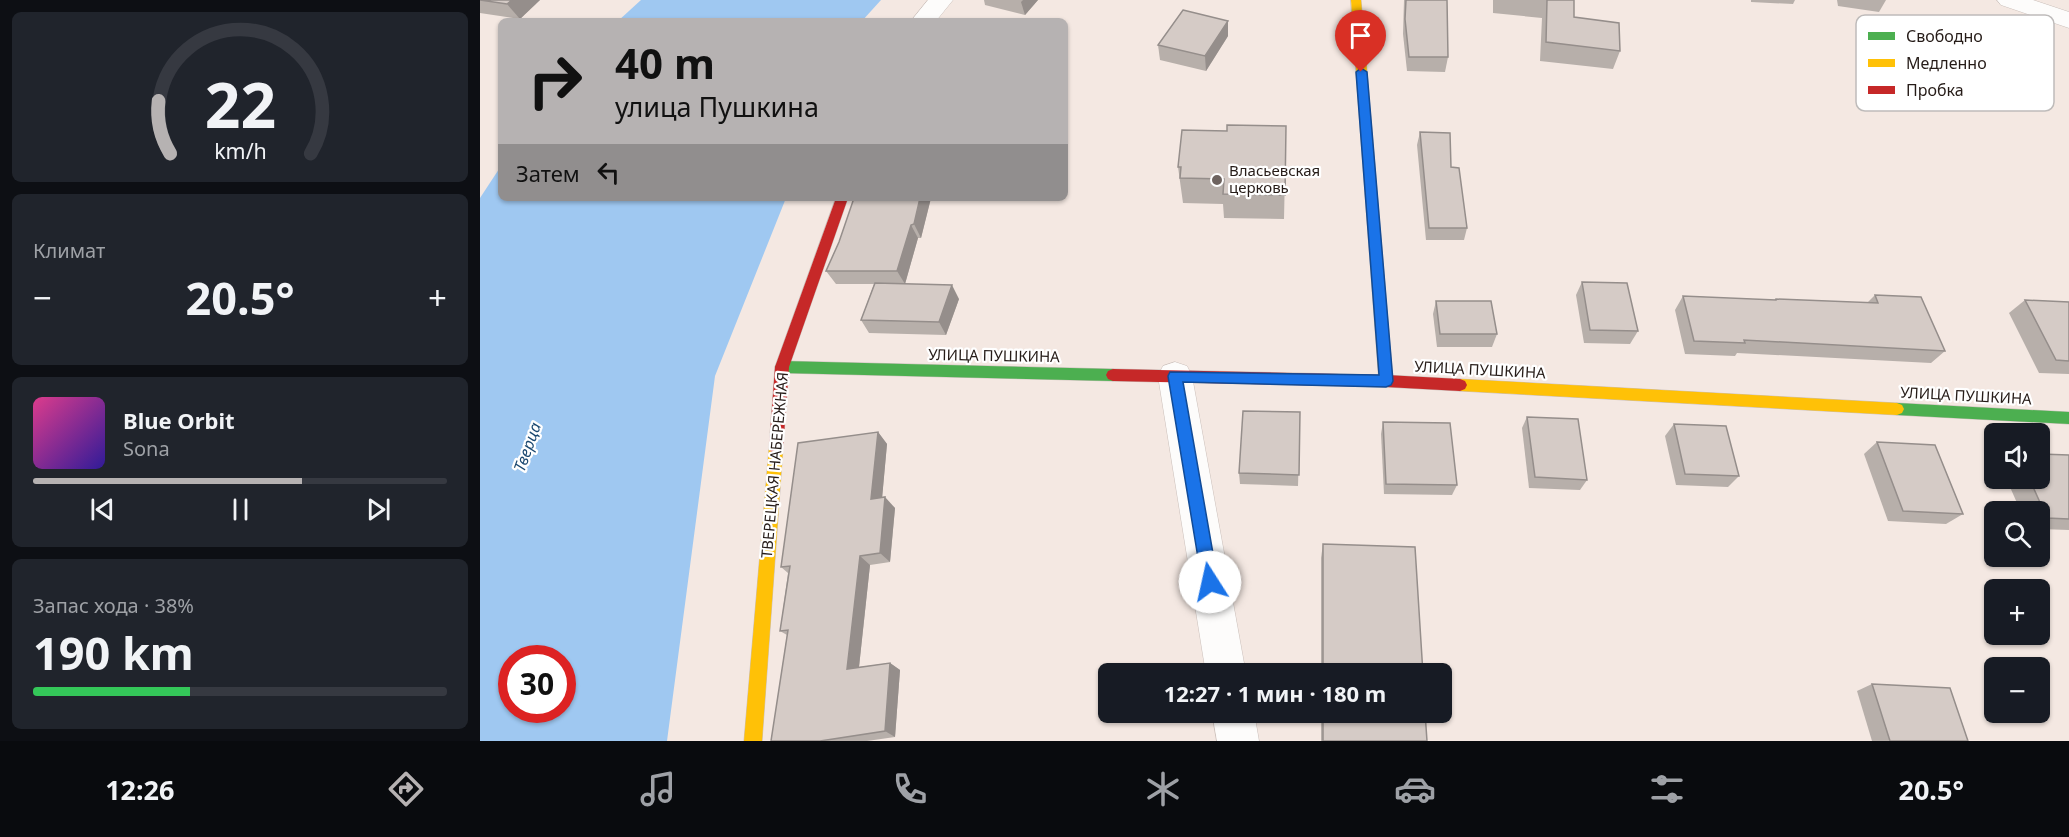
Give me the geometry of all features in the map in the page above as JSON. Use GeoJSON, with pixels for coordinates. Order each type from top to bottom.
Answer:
{"type":"FeatureCollection","features":[{"type":"Feature","properties":{"kind":"street"},"geometry":{"type":"LineString","coordinates":[[926,18],[941,0]]}},
{"type":"Feature","properties":{"kind":"street"},"geometry":{"type":"LineString","coordinates":[[1356,0],[1386,381]]}},
{"type":"Feature","properties":{"kind":"street"},"geometry":{"type":"LineString","coordinates":[[2009,0],[2069,20]]}},
{"type":"Feature","properties":{"kind":"street","name":"ТВЕРЕЦКАЯ НАБЕРЕЖНАЯ"},"geometry":{"type":"LineString","coordinates":[[753,741],[782,367],[841,201]]}},
{"type":"Feature","properties":{"kind":"street","name":"УЛИЦА ПУШКИНА"},"geometry":{"type":"LineString","coordinates":[[782,367],[1386,381],[2069,418]]}},
{"type":"Feature","properties":{"kind":"street"},"geometry":{"type":"LineString","coordinates":[[1175,376],[1224,663]]}},
{"type":"Feature","properties":{"kind":"street"},"geometry":{"type":"LineString","coordinates":[[1235,723],[1238,741]]}},
{"type":"Feature","properties":{"kind":"water"},"geometry":{"type":"Polygon","coordinates":[[[641,0],[881,0],[865,18],[621,18],[641,0]]]}},
{"type":"Feature","properties":{"kind":"water","name":"Тверца"},"geometry":{"type":"Polygon","coordinates":[[[498,171],[498,201],[785,201],[715,376],[667,741],[480,741],[480,198],[498,171]]]}},
{"type":"Feature","properties":{"kind":"building"},"geometry":{"type":"Polygon","coordinates":[[[480,0],[512,0],[507,4],[480,0]]]}},
{"type":"Feature","properties":{"kind":"building"},"geometry":{"type":"Polygon","coordinates":[[[1406,0],[1447,0],[1448,57],[1409,57],[1405,19],[1406,0]]]}},
{"type":"Feature","properties":{"kind":"building"},"geometry":{"type":"Polygon","coordinates":[[[1547,0],[1574,0],[1574,17],[1619,23],[1620,51],[1546,42],[1547,0]]]}},
{"type":"Feature","properties":{"kind":"building"},"geometry":{"type":"Polygon","coordinates":[[[1183,10],[1228,21],[1205,56],[1158,45],[1183,10]]]}},
{"type":"Feature","properties":{"kind":"building"},"geometry":{"type":"Polygon","coordinates":[[[1227,125],[1286,126],[1285,195],[1223,194],[1224,179],[1180,178],[1181,167],[1178,167],[1182,130],[1227,131],[1227,125]]]}},
{"type":"Feature","properties":{"kind":"building"},"geometry":{"type":"Polygon","coordinates":[[[1420,132],[1450,133],[1451,167],[1459,168],[1467,228],[1429,228],[1420,132]]]}},
{"type":"Feature","properties":{"kind":"building"},"geometry":{"type":"Polygon","coordinates":[[[853,201],[919,201],[914,224],[911,225],[897,271],[826,271],[853,201]]]}},
{"type":"Feature","properties":{"kind":"building"},"geometry":{"type":"Polygon","coordinates":[[[1582,282],[1627,283],[1638,331],[1590,330],[1582,282]]]}},
{"type":"Feature","properties":{"kind":"building"},"geometry":{"type":"Polygon","coordinates":[[[875,283],[952,285],[939,322],[861,320],[875,283]]]}},
{"type":"Feature","properties":{"kind":"building"},"geometry":{"type":"Polygon","coordinates":[[[1875,295],[1921,297],[1945,351],[1744,340],[1745,343],[1694,341],[1683,296],[1878,303],[1875,295]]]}},
{"type":"Feature","properties":{"kind":"building"},"geometry":{"type":"Polygon","coordinates":[[[2025,300],[2069,302],[2069,361],[2056,360],[2025,300]]]}},
{"type":"Feature","properties":{"kind":"building"},"geometry":{"type":"Polygon","coordinates":[[[1436,301],[1491,301],[1497,334],[1440,334],[1436,301]]]}},
{"type":"Feature","properties":{"kind":"building"},"geometry":{"type":"Polygon","coordinates":[[[1243,411],[1300,412],[1299,475],[1239,473],[1243,411]]]}},
{"type":"Feature","properties":{"kind":"building"},"geometry":{"type":"Polygon","coordinates":[[[1527,417],[1578,419],[1587,480],[1535,477],[1527,417]]]}},
{"type":"Feature","properties":{"kind":"building"},"geometry":{"type":"Polygon","coordinates":[[[1383,422],[1450,423],[1457,485],[1386,484],[1383,422]]]}},
{"type":"Feature","properties":{"kind":"building"},"geometry":{"type":"Polygon","coordinates":[[[1674,424],[1726,426],[1739,476],[1685,474],[1674,424]]]}},
{"type":"Feature","properties":{"kind":"building"},"geometry":{"type":"Polygon","coordinates":[[[878,432],[871,499],[885,497],[880,553],[860,556],[847,669],[890,663],[885,731],[820,741],[771,741],[788,630],[780,631],[790,566],[781,567],[798,443],[878,432]]]}},
{"type":"Feature","properties":{"kind":"building"},"geometry":{"type":"Polygon","coordinates":[[[1877,442],[1935,445],[1963,514],[1903,511],[1877,442]]]}},
{"type":"Feature","properties":{"kind":"building"},"geometry":{"type":"Polygon","coordinates":[[[2050,454],[2069,455],[2069,519],[2050,518],[2050,501],[2039,501],[2034,489],[2050,489],[2050,454]]]}},
{"type":"Feature","properties":{"kind":"building"},"geometry":{"type":"Polygon","coordinates":[[[1323,544],[1415,547],[1422,663],[1323,663],[1323,544]]]}},
{"type":"Feature","properties":{"kind":"building"},"geometry":{"type":"Polygon","coordinates":[[[1872,684],[1950,688],[1968,741],[1890,741],[1872,684]]]}},
{"type":"Feature","properties":{"kind":"building"},"geometry":{"type":"Polygon","coordinates":[[[1323,723],[1426,723],[1427,741],[1323,741],[1323,723]]]}},
{"type":"Feature","properties":{"kind":"traffic: fast"},"geometry":{"type":"LineString","coordinates":[[782,367],[1113,375]]}},
{"type":"Feature","properties":{"kind":"traffic: fast"},"geometry":{"type":"LineString","coordinates":[[1897,409],[2069,418]]}},
{"type":"Feature","properties":{"kind":"traffic: slow"},"geometry":{"type":"LineString","coordinates":[[1356,0],[1386,381]]}},
{"type":"Feature","properties":{"kind":"traffic: slow"},"geometry":{"type":"LineString","coordinates":[[1460,385],[1897,409]]}},
{"type":"Feature","properties":{"kind":"traffic: slow"},"geometry":{"type":"LineString","coordinates":[[753,741],[776,448]]}},
{"type":"Feature","properties":{"kind":"traffic: jam"},"geometry":{"type":"LineString","coordinates":[[776,448],[782,367],[841,201]]}},
{"type":"Feature","properties":{"kind":"traffic: jam"},"geometry":{"type":"LineString","coordinates":[[1113,375],[1386,381],[1460,385]]}},
{"type":"Feature","properties":{"kind":"place","name":"Власьевская церковь"},"geometry":{"type":"Point","coordinates":[1217,180]}},
{"type":"Feature","properties":{"kind":"route"},"geometry":{"type":"LineString","coordinates":[[1210,582],[1175,376],[1386,381],[1361,72]]}}]}
